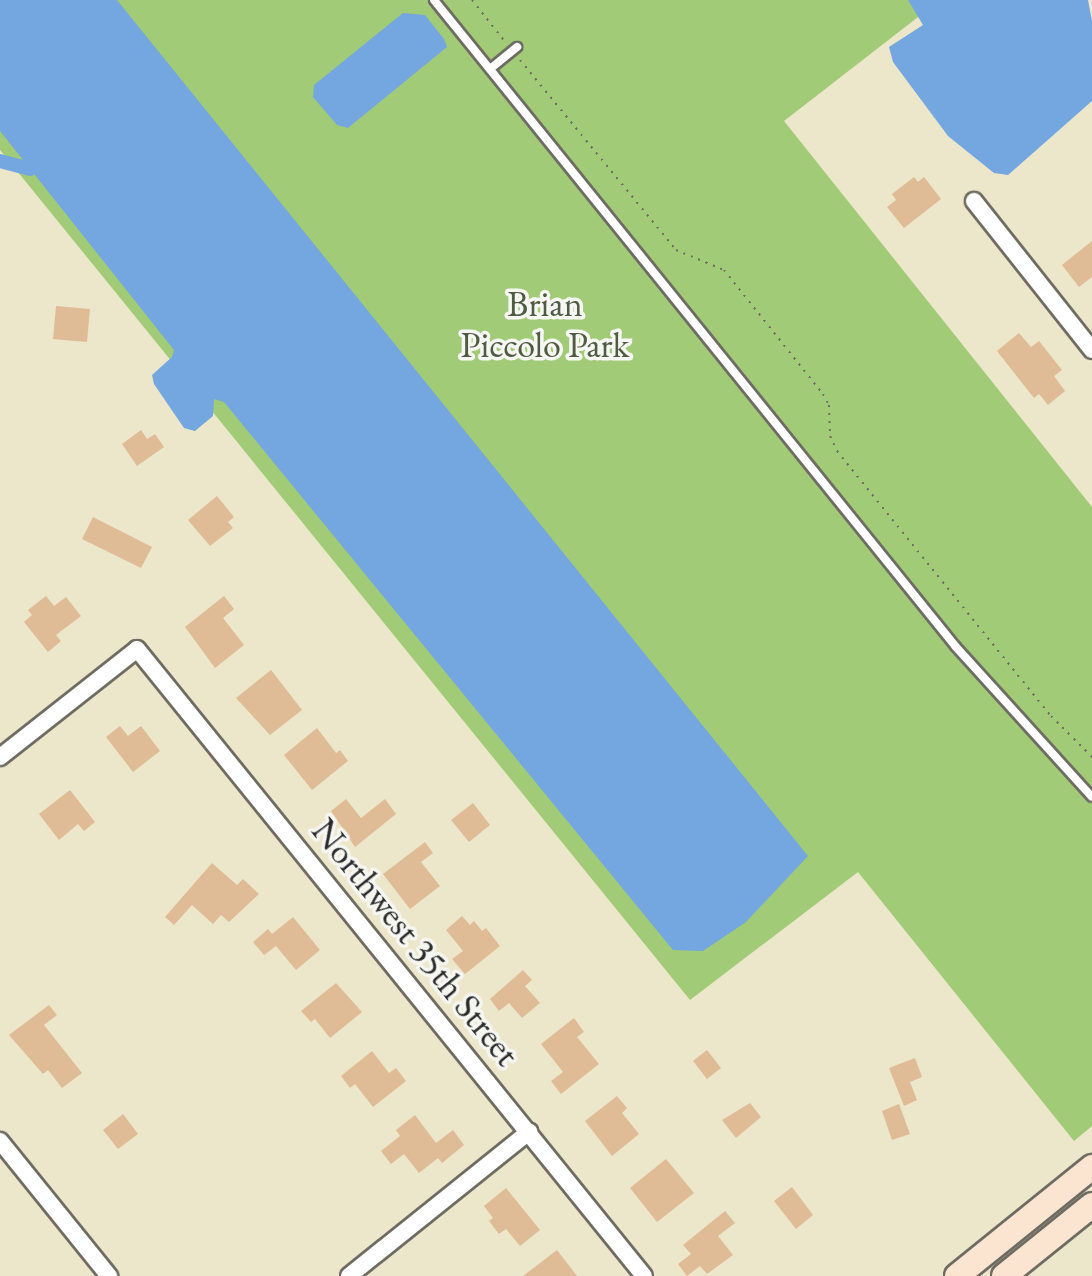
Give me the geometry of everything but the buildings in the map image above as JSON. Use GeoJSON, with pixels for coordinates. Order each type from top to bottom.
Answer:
{"type":"FeatureCollection","features":[{"type":"Feature","properties":{"kind":"main road"},"geometry":{"type":"LineString","coordinates":[[957,1276],[1092,1167]]}},
{"type":"Feature","properties":{"kind":"main road"},"geometry":{"type":"LineString","coordinates":[[1004,1276],[1092,1205]]}},
{"type":"Feature","properties":{"kind":"street"},"geometry":{"type":"LineString","coordinates":[[974,201],[1092,350]]}},
{"type":"Feature","properties":{"kind":"street","name":"Northwest 35th Street"},"geometry":{"type":"LineString","coordinates":[[0,757],[137,649],[644,1276]]}},
{"type":"Feature","properties":{"kind":"street"},"geometry":{"type":"LineString","coordinates":[[349,1276],[529,1132]]}},
{"type":"Feature","properties":{"kind":"street"},"geometry":{"type":"LineString","coordinates":[[0,1141],[109,1276]]}},
{"type":"Feature","properties":{"kind":"lane"},"geometry":{"type":"LineString","coordinates":[[434,0],[956,647],[1092,797]]}},
{"type":"Feature","properties":{"kind":"lane"},"geometry":{"type":"LineString","coordinates":[[490,69],[515,49]]}},
{"type":"Feature","properties":{"kind":"path"},"geometry":{"type":"LineString","coordinates":[[472,0],[676,250],[724,270],[823,394],[829,405],[830,436],[837,451],[1051,716],[1092,757]]}},
{"type":"Feature","properties":{"kind":"green space","name":"Brian Piccolo Park"},"geometry":{"type":"Polygon","coordinates":[[[0,0],[940,0],[784,121],[1092,507],[1092,1126],[1074,1141],[858,872],[690,1000],[0,150],[0,0]]]}},
{"type":"Feature","properties":{"kind":"water"},"geometry":{"type":"Polygon","coordinates":[[[0,0],[117,0],[808,856],[746,922],[703,951],[673,950],[224,402],[214,399],[213,416],[195,431],[184,428],[154,384],[152,375],[172,357],[174,350],[0,131],[0,0]]]}},
{"type":"Feature","properties":{"kind":"water"},"geometry":{"type":"Polygon","coordinates":[[[908,0],[1088,0],[1092,21],[1092,101],[1008,175],[994,173],[948,136],[893,62],[889,47],[923,25],[908,0]]]}},
{"type":"Feature","properties":{"kind":"water"},"geometry":{"type":"Polygon","coordinates":[[[403,13],[425,15],[447,47],[348,128],[337,125],[313,97],[314,85],[403,13]]]}},
{"type":"Feature","properties":{"kind":"waterway"},"geometry":{"type":"LineString","coordinates":[[0,161],[30,169]]}}]}
